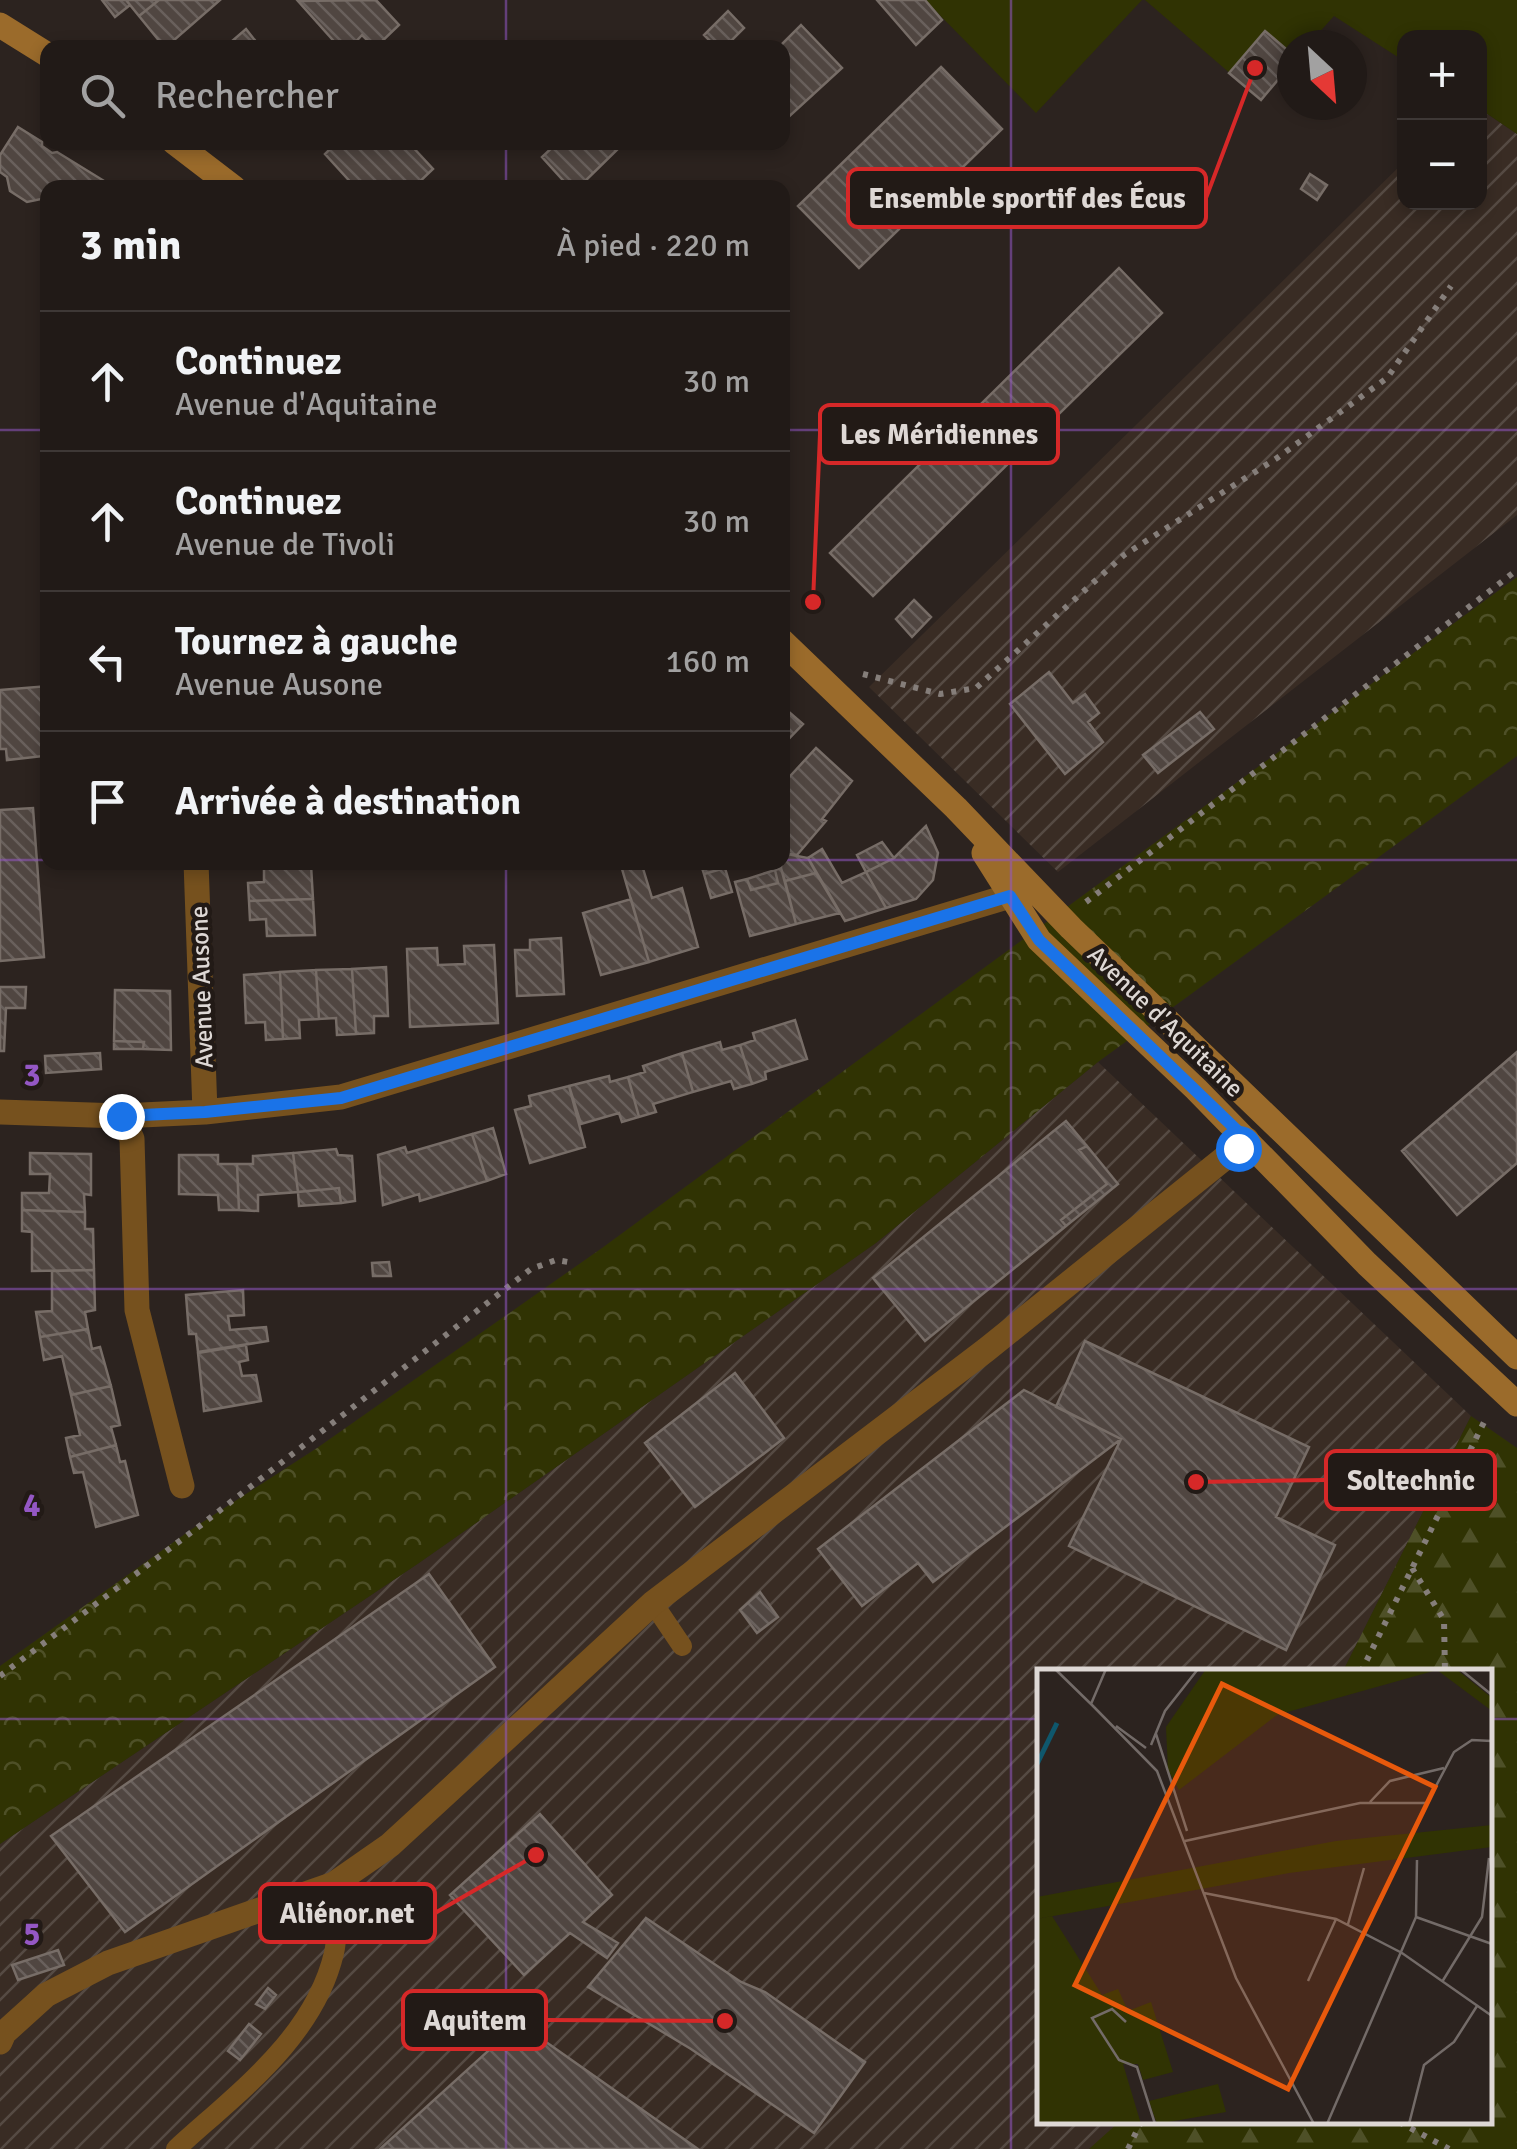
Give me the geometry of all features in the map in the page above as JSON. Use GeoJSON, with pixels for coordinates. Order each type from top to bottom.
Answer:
{"type":"FeatureCollection","features":[{"type":"Feature","properties":{"kind":"street"},"geometry":{"type":"LineString","coordinates":[[0,26],[40,51]]}},
{"type":"Feature","properties":{"kind":"street"},"geometry":{"type":"LineString","coordinates":[[184,150],[224,180]]}},
{"type":"Feature","properties":{"kind":"street"},"geometry":{"type":"LineString","coordinates":[[0,1112],[121,1116],[341,1098],[1022,893],[956,808],[790,648]]}},
{"type":"Feature","properties":{"kind":"street","name":"Avenue Ausone"},"geometry":{"type":"LineString","coordinates":[[196,870],[205,1112]]}},
{"type":"Feature","properties":{"kind":"street","name":"Avenue d'Aquitaine"},"geometry":{"type":"LineString","coordinates":[[1022,893],[1039,940],[1510,1398]]}},
{"type":"Feature","properties":{"kind":"street","name":"Avenue d'Aquitaine"},"geometry":{"type":"LineString","coordinates":[[1022,893],[1290,1140],[1517,1357]]}},
{"type":"Feature","properties":{"kind":"street"},"geometry":{"type":"LineString","coordinates":[[121,1116],[132,1139],[136,1310],[182,1486]]}},
{"type":"Feature","properties":{"kind":"street"},"geometry":{"type":"LineString","coordinates":[[0,2042],[4,2033],[46,1996],[108,1963],[334,1884],[390,1845],[653,1604],[986,1350],[1247,1140],[1290,1140]]}},
{"type":"Feature","properties":{"kind":"lane"},"geometry":{"type":"LineString","coordinates":[[653,1604],[682,1646]]}},
{"type":"Feature","properties":{"kind":"lane"},"geometry":{"type":"LineString","coordinates":[[176,2149],[276,2058],[320,1998],[335,1950],[334,1884]]}},
{"type":"Feature","properties":{"kind":"path"},"geometry":{"type":"LineString","coordinates":[[812,669],[880,676],[913,690],[940,694],[976,688],[1124,555],[1276,458],[1387,378],[1451,286]]}},
{"type":"Feature","properties":{"kind":"path"},"geometry":{"type":"LineString","coordinates":[[1080,908],[1517,570]]}},
{"type":"Feature","properties":{"kind":"path"},"geometry":{"type":"LineString","coordinates":[[0,1676],[532,1269],[556,1260],[574,1263]]}},
{"type":"Feature","properties":{"kind":"path"},"geometry":{"type":"LineString","coordinates":[[1363,1669],[1483,1424],[1510,1398]]}},
{"type":"Feature","properties":{"kind":"path"},"geometry":{"type":"LineString","coordinates":[[1412,1568],[1444,1620],[1445,1669]]}},
{"type":"Feature","properties":{"kind":"path"},"geometry":{"type":"LineString","coordinates":[[1128,2149],[1140,2124]]}},
{"type":"Feature","properties":{"kind":"path"},"geometry":{"type":"LineString","coordinates":[[1403,2124],[1449,2149]]}},
{"type":"Feature","properties":{"kind":"shaded area"},"geometry":{"type":"Polygon","coordinates":[[[1487,114],[1517,134],[1517,515],[1058,872],[869,687],[1397,169],[1397,210],[1487,210],[1487,114]]]}},
{"type":"Feature","properties":{"kind":"shaded area"},"geometry":{"type":"Polygon","coordinates":[[[1098,1062],[1471,1416],[1344,1669],[1037,1669],[1037,2124],[1118,2124],[1089,2149],[0,2149],[0,1844],[419,1563],[876,1243],[1098,1062]]]}},
{"type":"Feature","properties":{"kind":"green space"},"geometry":{"type":"Polygon","coordinates":[[[925,0],[1142,0],[1036,113],[925,0]]]}},
{"type":"Feature","properties":{"kind":"green space"},"geometry":{"type":"Polygon","coordinates":[[[1145,0],[1517,0],[1517,134],[1487,114],[1487,30],[1397,30],[1397,56],[1367,37],[1367,30],[1356,30],[1334,16],[1321,30],[1277,30],[1277,81],[1261,100],[1145,0]]]}},
{"type":"Feature","properties":{"kind":"green space"},"geometry":{"type":"Polygon","coordinates":[[[1517,577],[1517,756],[1098,1062],[876,1243],[419,1563],[0,1844],[0,1666],[192,1529],[317,1448],[602,1248],[1517,577]]]}},
{"type":"Feature","properties":{"kind":"green space"},"geometry":{"type":"Polygon","coordinates":[[[1471,1416],[1517,1448],[1517,2149],[1089,2149],[1117,2124],[1492,2124],[1492,1669],[1344,1669],[1471,1416]]]}},
{"type":"Feature","properties":{"kind":"building"},"geometry":{"type":"Polygon","coordinates":[[[102,0],[126,0],[130,5],[115,17],[102,0]]]}},
{"type":"Feature","properties":{"kind":"building"},"geometry":{"type":"Polygon","coordinates":[[[126,0],[159,0],[139,16],[126,0]]]}},
{"type":"Feature","properties":{"kind":"building"},"geometry":{"type":"Polygon","coordinates":[[[159,0],[220,0],[174,40],[158,40],[139,16],[159,0]]]}},
{"type":"Feature","properties":{"kind":"building"},"geometry":{"type":"Polygon","coordinates":[[[376,0],[399,25],[383,40],[367,40],[362,35],[357,40],[333,40],[298,1],[376,0]]]}},
{"type":"Feature","properties":{"kind":"building"},"geometry":{"type":"Polygon","coordinates":[[[877,0],[925,0],[942,20],[916,45],[877,0]]]}},
{"type":"Feature","properties":{"kind":"building"},"geometry":{"type":"Polygon","coordinates":[[[728,11],[744,28],[732,40],[709,40],[704,35],[728,11]]]}},
{"type":"Feature","properties":{"kind":"building"},"geometry":{"type":"Polygon","coordinates":[[[801,25],[842,68],[790,116],[790,40],[786,40],[801,25]]]}},
{"type":"Feature","properties":{"kind":"building"},"geometry":{"type":"Polygon","coordinates":[[[246,29],[255,40],[233,40],[246,29]]]}},
{"type":"Feature","properties":{"kind":"building"},"geometry":{"type":"Polygon","coordinates":[[[1265,31],[1277,41],[1277,81],[1261,100],[1229,73],[1265,31]]]}},
{"type":"Feature","properties":{"kind":"building"},"geometry":{"type":"Polygon","coordinates":[[[941,67],[1002,129],[859,268],[798,206],[941,67]]]}},
{"type":"Feature","properties":{"kind":"building"},"geometry":{"type":"Polygon","coordinates":[[[18,127],[40,141],[40,150],[57,152],[102,180],[40,180],[40,199],[27,202],[10,191],[7,177],[0,172],[0,155],[18,127]]]}},
{"type":"Feature","properties":{"kind":"building"},"geometry":{"type":"Polygon","coordinates":[[[329,150],[415,150],[433,169],[421,180],[349,180],[325,154],[329,150]]]}},
{"type":"Feature","properties":{"kind":"building"},"geometry":{"type":"Polygon","coordinates":[[[549,150],[617,150],[586,180],[563,180],[542,157],[549,150]]]}},
{"type":"Feature","properties":{"kind":"building"},"geometry":{"type":"Polygon","coordinates":[[[1310,174],[1327,185],[1317,200],[1301,189],[1310,174]]]}},
{"type":"Feature","properties":{"kind":"building"},"geometry":{"type":"Polygon","coordinates":[[[1119,268],[1162,313],[873,596],[830,553],[1119,268]]]}},
{"type":"Feature","properties":{"kind":"building"},"geometry":{"type":"Polygon","coordinates":[[[914,600],[931,617],[912,637],[896,619],[914,600]]]}},
{"type":"Feature","properties":{"kind":"building"},"geometry":{"type":"Polygon","coordinates":[[[1049,672],[1073,703],[1085,694],[1099,713],[1088,722],[1103,742],[1065,774],[1010,704],[1049,672]]]}},
{"type":"Feature","properties":{"kind":"building"},"geometry":{"type":"Polygon","coordinates":[[[40,687],[40,756],[7,760],[6,749],[0,749],[0,690],[40,687]]]}},
{"type":"Feature","properties":{"kind":"building"},"geometry":{"type":"Polygon","coordinates":[[[1200,712],[1214,729],[1158,773],[1143,755],[1200,712]]]}},
{"type":"Feature","properties":{"kind":"building"},"geometry":{"type":"Polygon","coordinates":[[[790,713],[803,724],[790,738],[790,713]]]}},
{"type":"Feature","properties":{"kind":"building"},"geometry":{"type":"Polygon","coordinates":[[[816,748],[852,781],[797,855],[790,854],[790,776],[816,748]]]}},
{"type":"Feature","properties":{"kind":"building"},"geometry":{"type":"Polygon","coordinates":[[[33,808],[44,957],[0,961],[0,810],[33,808]]]}},
{"type":"Feature","properties":{"kind":"building"},"geometry":{"type":"Polygon","coordinates":[[[926,826],[938,853],[933,880],[916,899],[886,908],[866,872],[894,858],[926,826]]]}},
{"type":"Feature","properties":{"kind":"building"},"geometry":{"type":"Polygon","coordinates":[[[882,842],[894,858],[866,872],[857,855],[882,842]]]}},
{"type":"Feature","properties":{"kind":"building"},"geometry":{"type":"Polygon","coordinates":[[[822,849],[842,883],[866,872],[886,908],[845,921],[808,858],[822,849]]]}},
{"type":"Feature","properties":{"kind":"building"},"geometry":{"type":"Polygon","coordinates":[[[790,855],[808,858],[816,873],[785,881],[782,870],[790,870],[790,855]]]}},
{"type":"Feature","properties":{"kind":"building"},"geometry":{"type":"Polygon","coordinates":[[[264,870],[311,870],[313,899],[249,901],[248,883],[264,882],[264,870]]]}},
{"type":"Feature","properties":{"kind":"building"},"geometry":{"type":"Polygon","coordinates":[[[622,870],[643,870],[652,898],[682,888],[698,947],[649,962],[622,870]]]}},
{"type":"Feature","properties":{"kind":"building"},"geometry":{"type":"Polygon","coordinates":[[[726,870],[732,892],[711,898],[704,874],[726,870]]]}},
{"type":"Feature","properties":{"kind":"building"},"geometry":{"type":"Polygon","coordinates":[[[775,870],[782,870],[796,924],[750,936],[735,882],[747,879],[751,890],[778,883],[775,870]]]}},
{"type":"Feature","properties":{"kind":"building"},"geometry":{"type":"Polygon","coordinates":[[[775,870],[778,883],[751,890],[747,879],[775,870]]]}},
{"type":"Feature","properties":{"kind":"building"},"geometry":{"type":"Polygon","coordinates":[[[816,873],[840,913],[796,924],[785,881],[816,873]]]}},
{"type":"Feature","properties":{"kind":"building"},"geometry":{"type":"Polygon","coordinates":[[[313,899],[315,935],[267,936],[266,919],[250,920],[249,901],[313,899]]]}},
{"type":"Feature","properties":{"kind":"building"},"geometry":{"type":"Polygon","coordinates":[[[631,899],[649,962],[601,975],[583,913],[631,899]]]}},
{"type":"Feature","properties":{"kind":"building"},"geometry":{"type":"Polygon","coordinates":[[[561,938],[564,994],[517,996],[515,950],[530,950],[530,940],[561,938]]]}},
{"type":"Feature","properties":{"kind":"building"},"geometry":{"type":"Polygon","coordinates":[[[494,945],[498,1023],[410,1027],[407,949],[437,948],[438,965],[465,964],[464,946],[494,945]]]}},
{"type":"Feature","properties":{"kind":"building"},"geometry":{"type":"Polygon","coordinates":[[[386,967],[388,1016],[374,1016],[374,1033],[356,1034],[352,969],[386,967]]]}},
{"type":"Feature","properties":{"kind":"building"},"geometry":{"type":"Polygon","coordinates":[[[352,969],[356,1034],[337,1035],[336,1018],[319,1019],[316,970],[352,969]]]}},
{"type":"Feature","properties":{"kind":"building"},"geometry":{"type":"Polygon","coordinates":[[[316,970],[319,1019],[299,1020],[300,1038],[283,1039],[280,972],[316,970]]]}},
{"type":"Feature","properties":{"kind":"building"},"geometry":{"type":"Polygon","coordinates":[[[280,972],[283,1039],[266,1040],[265,1022],[246,1023],[244,975],[280,972]]]}},
{"type":"Feature","properties":{"kind":"building"},"geometry":{"type":"Polygon","coordinates":[[[0,987],[26,987],[25,1008],[6,1008],[4,1051],[0,1051],[0,987]]]}},
{"type":"Feature","properties":{"kind":"building"},"geometry":{"type":"Polygon","coordinates":[[[115,990],[170,991],[171,1050],[143,1049],[144,1042],[114,1041],[115,990]]]}},
{"type":"Feature","properties":{"kind":"building"},"geometry":{"type":"Polygon","coordinates":[[[795,1020],[807,1059],[765,1072],[766,1079],[752,1084],[740,1045],[755,1040],[753,1033],[795,1020]]]}},
{"type":"Feature","properties":{"kind":"building"},"geometry":{"type":"Polygon","coordinates":[[[114,1041],[144,1042],[143,1049],[114,1049],[114,1041]]]}},
{"type":"Feature","properties":{"kind":"building"},"geometry":{"type":"Polygon","coordinates":[[[720,1042],[722,1050],[740,1045],[752,1084],[734,1089],[731,1081],[693,1092],[682,1053],[720,1042]]]}},
{"type":"Feature","properties":{"kind":"building"},"geometry":{"type":"Polygon","coordinates":[[[1517,1052],[1517,1163],[1457,1215],[1402,1151],[1517,1052]]]}},
{"type":"Feature","properties":{"kind":"building"},"geometry":{"type":"Polygon","coordinates":[[[100,1053],[101,1069],[46,1073],[45,1056],[100,1053]]]}},
{"type":"Feature","properties":{"kind":"building"},"geometry":{"type":"Polygon","coordinates":[[[682,1053],[693,1092],[653,1104],[656,1112],[639,1117],[628,1077],[645,1072],[643,1066],[682,1053]]]}},
{"type":"Feature","properties":{"kind":"building"},"geometry":{"type":"Polygon","coordinates":[[[609,1076],[610,1082],[628,1077],[639,1117],[622,1122],[619,1113],[581,1124],[569,1086],[609,1076]]]}},
{"type":"Feature","properties":{"kind":"building"},"geometry":{"type":"Polygon","coordinates":[[[569,1086],[585,1147],[530,1163],[515,1110],[531,1106],[529,1096],[569,1086]]]}},
{"type":"Feature","properties":{"kind":"building"},"geometry":{"type":"Polygon","coordinates":[[[1066,1121],[1087,1146],[1079,1150],[1107,1184],[1061,1220],[1066,1226],[925,1341],[873,1278],[1066,1121]]]}},
{"type":"Feature","properties":{"kind":"building"},"geometry":{"type":"Polygon","coordinates":[[[493,1128],[506,1174],[487,1181],[472,1134],[493,1128]]]}},
{"type":"Feature","properties":{"kind":"building"},"geometry":{"type":"Polygon","coordinates":[[[472,1134],[487,1181],[420,1201],[419,1194],[383,1205],[378,1155],[405,1147],[407,1153],[472,1134]]]}},
{"type":"Feature","properties":{"kind":"building"},"geometry":{"type":"Polygon","coordinates":[[[1087,1146],[1118,1184],[1066,1226],[1061,1220],[1107,1184],[1079,1150],[1087,1146]]]}},
{"type":"Feature","properties":{"kind":"building"},"geometry":{"type":"Polygon","coordinates":[[[336,1149],[338,1155],[352,1156],[355,1201],[341,1203],[339,1188],[298,1192],[293,1153],[336,1149]]]}},
{"type":"Feature","properties":{"kind":"building"},"geometry":{"type":"Polygon","coordinates":[[[30,1153],[91,1154],[91,1195],[84,1194],[85,1212],[22,1210],[22,1193],[49,1193],[50,1174],[30,1174],[30,1153]]]}},
{"type":"Feature","properties":{"kind":"building"},"geometry":{"type":"Polygon","coordinates":[[[293,1153],[298,1192],[258,1195],[258,1211],[239,1210],[237,1164],[253,1164],[253,1156],[293,1153]]]}},
{"type":"Feature","properties":{"kind":"building"},"geometry":{"type":"Polygon","coordinates":[[[179,1155],[218,1155],[218,1164],[237,1164],[239,1210],[219,1210],[218,1195],[179,1194],[179,1155]]]}},
{"type":"Feature","properties":{"kind":"building"},"geometry":{"type":"Polygon","coordinates":[[[339,1188],[341,1203],[299,1206],[298,1192],[339,1188]]]}},
{"type":"Feature","properties":{"kind":"building"},"geometry":{"type":"Polygon","coordinates":[[[22,1210],[85,1212],[85,1229],[93,1229],[94,1270],[32,1271],[32,1232],[22,1231],[22,1210]]]}},
{"type":"Feature","properties":{"kind":"building"},"geometry":{"type":"Polygon","coordinates":[[[389,1262],[391,1276],[373,1276],[372,1263],[389,1262]]]}},
{"type":"Feature","properties":{"kind":"building"},"geometry":{"type":"Polygon","coordinates":[[[94,1270],[95,1310],[85,1312],[88,1329],[40,1337],[36,1312],[52,1311],[52,1271],[94,1270]]]}},
{"type":"Feature","properties":{"kind":"building"},"geometry":{"type":"Polygon","coordinates":[[[243,1290],[244,1315],[228,1316],[230,1330],[266,1327],[268,1341],[198,1352],[196,1334],[189,1334],[186,1295],[243,1290]]]}},
{"type":"Feature","properties":{"kind":"building"},"geometry":{"type":"Polygon","coordinates":[[[88,1329],[92,1349],[100,1347],[111,1386],[71,1395],[62,1356],[44,1360],[40,1337],[88,1329]]]}},
{"type":"Feature","properties":{"kind":"building"},"geometry":{"type":"Polygon","coordinates":[[[1085,1341],[1309,1447],[1276,1517],[1335,1545],[1286,1650],[1069,1546],[1121,1439],[1056,1407],[1085,1341]]]}},
{"type":"Feature","properties":{"kind":"building"},"geometry":{"type":"Polygon","coordinates":[[[246,1345],[248,1360],[239,1362],[242,1376],[256,1375],[261,1401],[204,1411],[198,1353],[246,1345]]]}},
{"type":"Feature","properties":{"kind":"building"},"geometry":{"type":"Polygon","coordinates":[[[735,1373],[784,1438],[695,1507],[645,1443],[735,1373]]]}},
{"type":"Feature","properties":{"kind":"building"},"geometry":{"type":"Polygon","coordinates":[[[111,1386],[120,1425],[111,1427],[116,1445],[70,1457],[66,1438],[80,1435],[71,1395],[111,1386]]]}},
{"type":"Feature","properties":{"kind":"building"},"geometry":{"type":"Polygon","coordinates":[[[1024,1390],[1121,1439],[933,1582],[918,1563],[862,1606],[818,1549],[1024,1390]]]}},
{"type":"Feature","properties":{"kind":"building"},"geometry":{"type":"Polygon","coordinates":[[[116,1445],[120,1462],[125,1461],[138,1515],[96,1527],[83,1472],[74,1473],[70,1457],[116,1445]]]}},
{"type":"Feature","properties":{"kind":"building"},"geometry":{"type":"Polygon","coordinates":[[[429,1574],[495,1667],[125,1932],[51,1836],[429,1574]]]}},
{"type":"Feature","properties":{"kind":"building"},"geometry":{"type":"Polygon","coordinates":[[[760,1592],[778,1617],[757,1633],[740,1610],[760,1592]]]}},
{"type":"Feature","properties":{"kind":"building"},"geometry":{"type":"Polygon","coordinates":[[[540,1814],[612,1895],[583,1922],[618,1943],[607,1958],[570,1933],[524,1975],[450,1895],[540,1814]]]}},
{"type":"Feature","properties":{"kind":"building"},"geometry":{"type":"Polygon","coordinates":[[[646,1918],[741,1982],[765,1992],[865,2062],[814,2133],[691,2049],[588,1987],[646,1918]]]}},
{"type":"Feature","properties":{"kind":"building"},"geometry":{"type":"Polygon","coordinates":[[[58,1950],[64,1965],[18,1980],[12,1965],[58,1950]]]}},
{"type":"Feature","properties":{"kind":"building"},"geometry":{"type":"Polygon","coordinates":[[[268,1988],[276,1995],[265,2009],[256,2004],[268,1988]]]}},
{"type":"Feature","properties":{"kind":"building"},"geometry":{"type":"Polygon","coordinates":[[[519,2023],[698,2149],[380,2149],[519,2023]]]}},
{"type":"Feature","properties":{"kind":"building"},"geometry":{"type":"Polygon","coordinates":[[[249,2024],[261,2034],[240,2060],[228,2051],[249,2024]]]}},
{"type":"Feature","properties":{"kind":"place","name":"Ensemble sportif des Écus"},"geometry":{"type":"Point","coordinates":[1255,68]}},
{"type":"Feature","properties":{"kind":"place","name":"Les Méridiennes"},"geometry":{"type":"Point","coordinates":[813,602]}},
{"type":"Feature","properties":{"kind":"place","name":"Soltechnic"},"geometry":{"type":"Point","coordinates":[1196,1482]}},
{"type":"Feature","properties":{"kind":"place","name":"Aliénor.net"},"geometry":{"type":"Point","coordinates":[536,1855]}},
{"type":"Feature","properties":{"kind":"place","name":"Aquitem"},"geometry":{"type":"Point","coordinates":[725,2021]}},
{"type":"Feature","properties":{"kind":"route"},"geometry":{"type":"LineString","coordinates":[[121,1116],[341,1098],[1010,896],[1039,940],[1247,1140],[1238,1148]]}}]}
